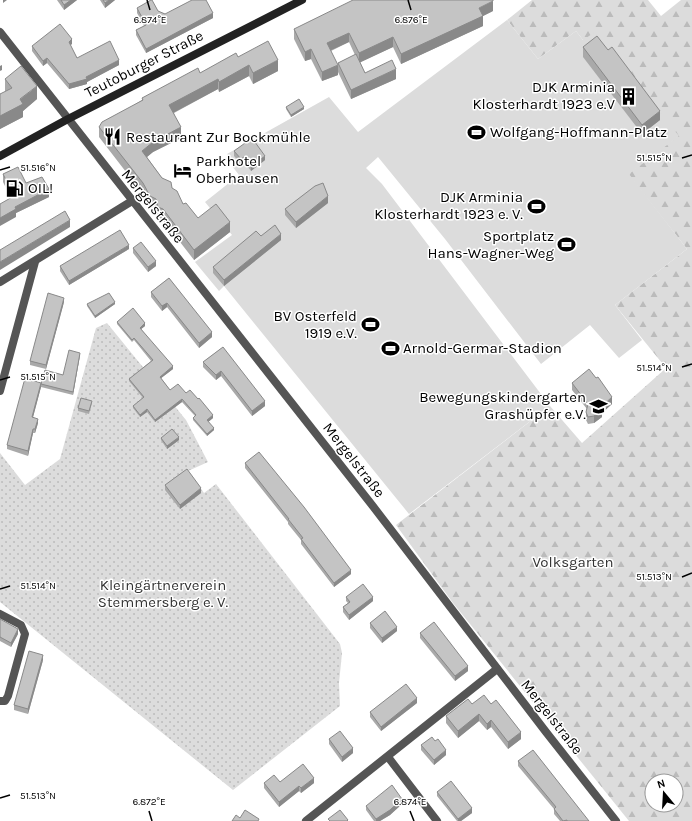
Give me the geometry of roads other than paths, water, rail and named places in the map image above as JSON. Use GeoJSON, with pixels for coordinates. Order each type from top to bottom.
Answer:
{"type":"FeatureCollection","features":[{"type":"Feature","properties":{"kind":"main road","name":"Teutoburger Straße"},"geometry":{"type":"LineString","coordinates":[[0,156],[68,119],[302,0]]}},
{"type":"Feature","properties":{"kind":"street","name":"Mergelstraße"},"geometry":{"type":"LineString","coordinates":[[0,32],[372,505],[497,669],[616,821]]}},
{"type":"Feature","properties":{"kind":"street"},"geometry":{"type":"LineString","coordinates":[[0,282],[35,262],[132,201]]}},
{"type":"Feature","properties":{"kind":"street"},"geometry":{"type":"LineString","coordinates":[[0,391],[35,262]]}},
{"type":"Feature","properties":{"kind":"street"},"geometry":{"type":"LineString","coordinates":[[0,614],[21,625],[25,634],[8,696],[5,701],[0,701]]}},
{"type":"Feature","properties":{"kind":"street"},"geometry":{"type":"LineString","coordinates":[[306,821],[497,669]]}},
{"type":"Feature","properties":{"kind":"street"},"geometry":{"type":"LineString","coordinates":[[388,757],[437,821]]}},
{"type":"Feature","properties":{"kind":"place","name":"DJK Arminia Klosterhardt 1923 e.V"},"geometry":{"type":"Point","coordinates":[628,96]}},
{"type":"Feature","properties":{"kind":"place","name":"Wolfgang-Hoffmann-Platz"},"geometry":{"type":"Point","coordinates":[477,132]}},
{"type":"Feature","properties":{"kind":"place","name":"Restaurant Zur Bockmühle"},"geometry":{"type":"Point","coordinates":[113,137]}},
{"type":"Feature","properties":{"kind":"place","name":"Parkhotel Oberhausen"},"geometry":{"type":"Point","coordinates":[183,170]}},
{"type":"Feature","properties":{"kind":"place","name":"OIL!"},"geometry":{"type":"Point","coordinates":[15,188]}},
{"type":"Feature","properties":{"kind":"place","name":"DJK Arminia Klosterhardt 1923 e. V."},"geometry":{"type":"Point","coordinates":[536,206]}},
{"type":"Feature","properties":{"kind":"place","name":"Sportplatz Hans-Wagner-Weg"},"geometry":{"type":"Point","coordinates":[567,245]}},
{"type":"Feature","properties":{"kind":"place","name":"BV Osterfeld 1919 e.V."},"geometry":{"type":"Point","coordinates":[370,325]}},
{"type":"Feature","properties":{"kind":"place","name":"Arnold-Germar-Stadion"},"geometry":{"type":"Point","coordinates":[390,348]}},
{"type":"Feature","properties":{"kind":"place","name":"Bewegungskindergarten Grashüpfer e.V."},"geometry":{"type":"Point","coordinates":[599,406]}},
{"type":"Feature","properties":{"kind":"park label","name":"Volksgarten"},"geometry":{"type":"Point","coordinates":[573,562]}},
{"type":"Feature","properties":{"kind":"park label","name":"Kleingärtnerverein Stemmersberg e. V."},"geometry":{"type":"Point","coordinates":[163,594]}}]}
